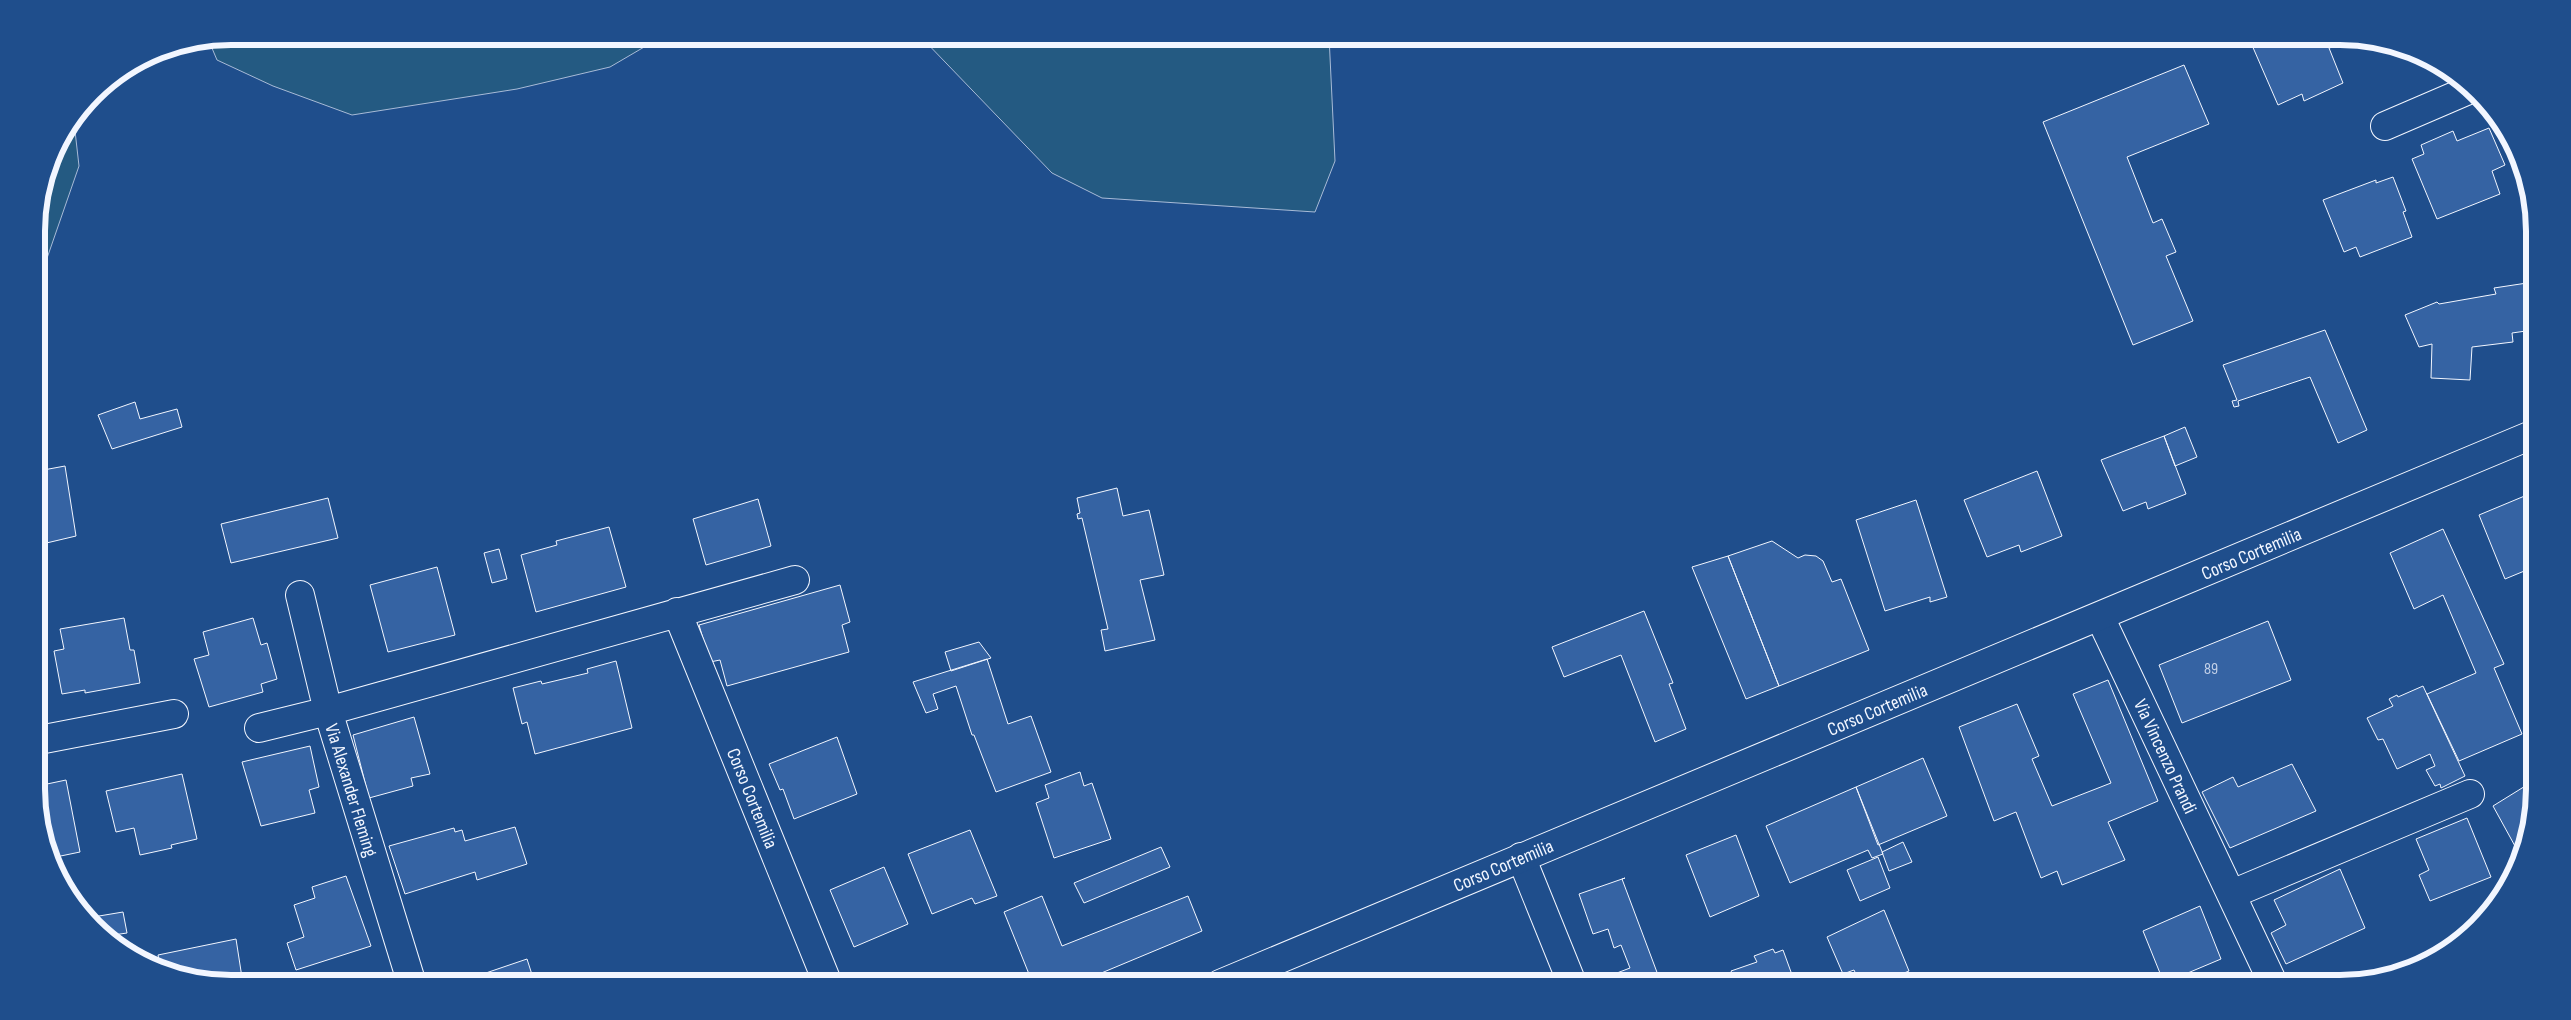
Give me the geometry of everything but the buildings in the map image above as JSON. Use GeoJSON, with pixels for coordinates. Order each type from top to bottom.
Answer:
{"type":"FeatureCollection","features":[{"type":"Feature","properties":{"kind":"street"},"geometry":{"type":"LineString","coordinates":[[2385,126],[2464,92]]}},
{"type":"Feature","properties":{"kind":"street","name":"Corso Cortemilia"},"geometry":{"type":"LineString","coordinates":[[1241,975],[2526,437]]}},
{"type":"Feature","properties":{"kind":"street"},"geometry":{"type":"LineString","coordinates":[[259,728],[328,711],[795,580]]}},
{"type":"Feature","properties":{"kind":"street","name":"Via Alexander Fleming"},"geometry":{"type":"LineString","coordinates":[[300,595],[328,711],[409,975]]}},
{"type":"Feature","properties":{"kind":"street","name":"Corso Cortemilia"},"geometry":{"type":"LineString","coordinates":[[677,612],[824,975]]}},
{"type":"Feature","properties":{"kind":"street","name":"Via Vincenzo Prandi"},"geometry":{"type":"LineString","coordinates":[[2100,617],[2269,975]]}},
{"type":"Feature","properties":{"kind":"street"},"geometry":{"type":"LineString","coordinates":[[45,739],[174,714]]}},
{"type":"Feature","properties":{"kind":"street"},"geometry":{"type":"LineString","coordinates":[[2232,894],[2470,794]]}},
{"type":"Feature","properties":{"kind":"street"},"geometry":{"type":"LineString","coordinates":[[1521,857],[1568,975]]}},
{"type":"Feature","properties":{"kind":"shaded area"},"geometry":{"type":"Polygon","coordinates":[[[219,45],[648,45],[610,67],[517,89],[352,115],[273,86],[217,60],[211,46],[219,45]]]}},
{"type":"Feature","properties":{"kind":"shaded area"},"geometry":{"type":"Polygon","coordinates":[[[929,45],[1329,45],[1335,161],[1315,212],[1102,198],[1052,173],[929,45]]]}},
{"type":"Feature","properties":{"kind":"shaded area"},"geometry":{"type":"Polygon","coordinates":[[[75,130],[79,166],[45,264],[45,219],[51,183],[59,160],[75,130]]]}}]}
